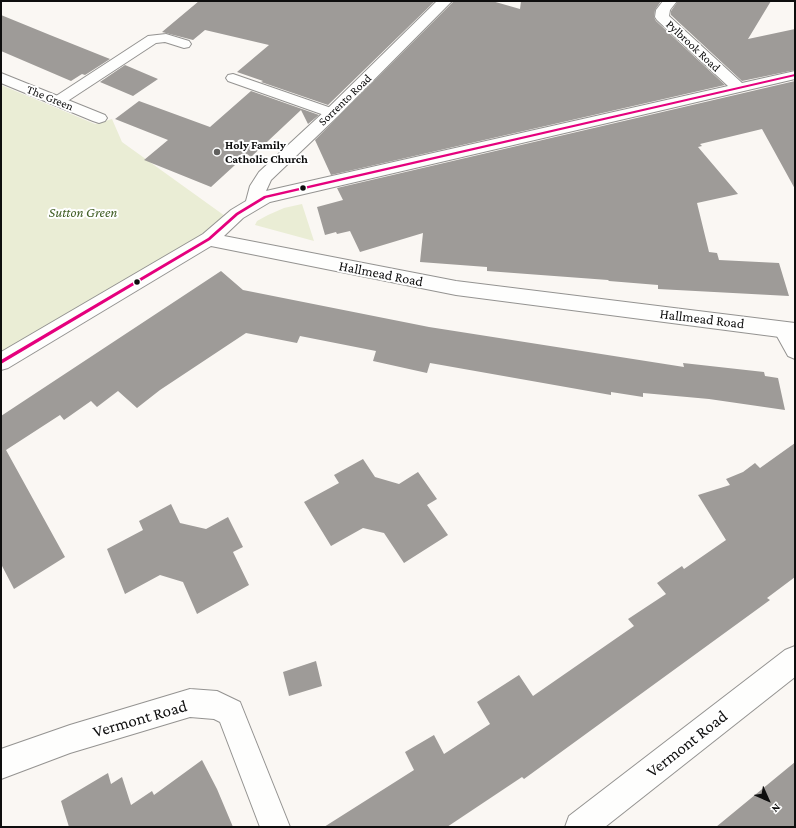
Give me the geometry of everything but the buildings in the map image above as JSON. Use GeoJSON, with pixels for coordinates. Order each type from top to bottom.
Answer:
{"type":"FeatureCollection","features":[{"type":"Feature","properties":{"kind":"street","name":"Sorrento Road"},"geometry":{"type":"LineString","coordinates":[[254,204],[259,186],[266,176],[445,1]]}},
{"type":"Feature","properties":{"kind":"street","name":"Pylbrook Road"},"geometry":{"type":"LineString","coordinates":[[670,1],[663,10],[662,17],[738,87]]}},
{"type":"Feature","properties":{"kind":"street"},"geometry":{"type":"LineString","coordinates":[[1,362],[209,239],[237,214],[265,197],[795,75]]}},
{"type":"Feature","properties":{"kind":"street","name":"The Green"},"geometry":{"type":"LineString","coordinates":[[1,78],[99,118]]}},
{"type":"Feature","properties":{"kind":"street","name":"Hallmead Road"},"geometry":{"type":"LineString","coordinates":[[209,239],[456,288],[789,330]]}},
{"type":"Feature","properties":{"kind":"street","name":"Vermont Road"},"geometry":{"type":"LineString","coordinates":[[580,827],[795,660]]}},
{"type":"Feature","properties":{"kind":"street","name":"Vermont Road"},"geometry":{"type":"LineString","coordinates":[[1,764],[70,739],[190,703],[217,704],[230,712],[276,827]]}},
{"type":"Feature","properties":{"kind":"lane"},"geometry":{"type":"LineString","coordinates":[[58,101],[153,39],[166,38],[184,44]]}},
{"type":"Feature","properties":{"kind":"lane"},"geometry":{"type":"LineString","coordinates":[[233,78],[332,113]]}},
{"type":"Feature","properties":{"kind":"lane"},"geometry":{"type":"LineString","coordinates":[[789,330],[795,351]]}},
{"type":"Feature","properties":{"kind":"green space","name":"Sutton Green"},"geometry":{"type":"Polygon","coordinates":[[[1,85],[95,124],[112,119],[122,142],[225,216],[200,239],[1,356],[1,85]]]}},
{"type":"Feature","properties":{"kind":"green space"},"geometry":{"type":"Polygon","coordinates":[[[302,204],[314,241],[255,225],[257,221],[268,215],[284,208],[302,204]]]}},
{"type":"Feature","properties":{"kind":"transit line"},"geometry":{"type":"LineString","coordinates":[[1,362],[209,239],[237,214],[265,197],[795,75]]}},
{"type":"Feature","properties":{"kind":"place","name":"Holy Family Catholic Church"},"geometry":{"type":"Point","coordinates":[217,152]}}]}
